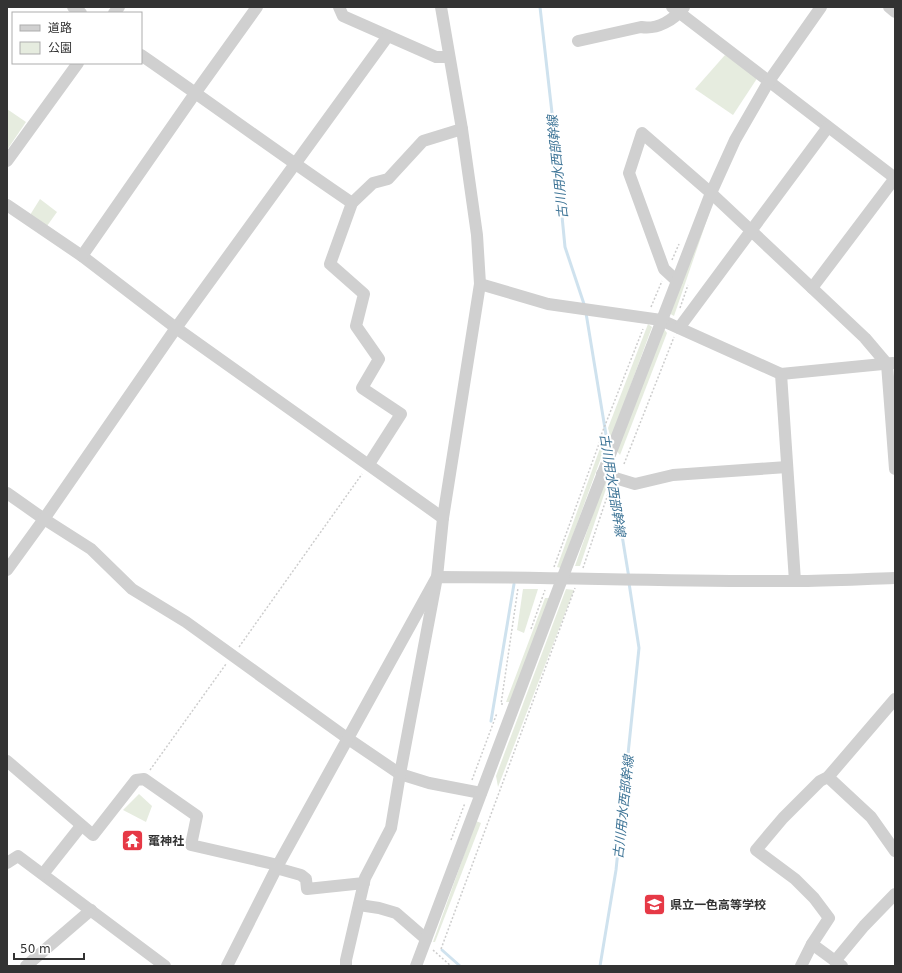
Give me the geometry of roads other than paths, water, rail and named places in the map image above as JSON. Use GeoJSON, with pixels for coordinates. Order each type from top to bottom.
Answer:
{"type":"FeatureCollection","features":[{"type":"Feature","properties":{"kind":"street"},"geometry":{"type":"LineString","coordinates":[[82,256],[257,7]]}},
{"type":"Feature","properties":{"kind":"street"},"geometry":{"type":"LineString","coordinates":[[339,7],[343,16],[436,58],[449,57]]}},
{"type":"Feature","properties":{"kind":"street"},"geometry":{"type":"LineString","coordinates":[[346,966],[346,960],[365,878],[391,828],[437,577],[443,518],[480,284],[477,235],[462,129],[441,7]]}},
{"type":"Feature","properties":{"kind":"street"},"geometry":{"type":"LineString","coordinates":[[416,966],[512,708],[711,193],[734,140],[768,81],[822,7]]}},
{"type":"Feature","properties":{"kind":"street"},"geometry":{"type":"LineString","coordinates":[[889,7],[895,12]]}},
{"type":"Feature","properties":{"kind":"street"},"geometry":{"type":"LineString","coordinates":[[578,42],[641,27],[648,28],[668,22],[679,9],[768,81],[895,178],[812,288]]}},
{"type":"Feature","properties":{"kind":"street"},"geometry":{"type":"LineString","coordinates":[[7,570],[176,328],[388,36]]}},
{"type":"Feature","properties":{"kind":"street"},"geometry":{"type":"LineString","coordinates":[[142,56],[196,92],[295,165],[352,203]]}},
{"type":"Feature","properties":{"kind":"street"},"geometry":{"type":"LineString","coordinates":[[7,162],[77,64]]}},
{"type":"Feature","properties":{"kind":"street"},"geometry":{"type":"LineString","coordinates":[[677,333],[828,127]]}},
{"type":"Feature","properties":{"kind":"street"},"geometry":{"type":"LineString","coordinates":[[369,464],[402,414],[362,388],[379,359],[356,326],[364,294],[330,264],[352,203],[373,183],[388,179],[423,141],[462,129]]}},
{"type":"Feature","properties":{"kind":"street"},"geometry":{"type":"LineString","coordinates":[[677,281],[664,269],[629,173],[642,133],[711,193],[891,363],[895,469]]}},
{"type":"Feature","properties":{"kind":"street"},"geometry":{"type":"LineString","coordinates":[[7,205],[82,256],[176,328],[443,518]]}},
{"type":"Feature","properties":{"kind":"street"},"geometry":{"type":"LineString","coordinates":[[480,284],[548,304],[661,320],[677,333],[781,374],[891,363]]}},
{"type":"Feature","properties":{"kind":"street"},"geometry":{"type":"LineString","coordinates":[[781,374],[795,581]]}},
{"type":"Feature","properties":{"kind":"street"},"geometry":{"type":"LineString","coordinates":[[602,474],[635,484],[673,476],[787,467]]}},
{"type":"Feature","properties":{"kind":"street"},"geometry":{"type":"LineString","coordinates":[[7,493],[91,549],[132,589],[186,622],[347,738],[400,774],[429,783],[481,793]]}},
{"type":"Feature","properties":{"kind":"street"},"geometry":{"type":"LineString","coordinates":[[437,577],[795,581],[895,578]]}},
{"type":"Feature","properties":{"kind":"street"},"geometry":{"type":"LineString","coordinates":[[227,966],[277,866],[437,577]]}},
{"type":"Feature","properties":{"kind":"street"},"geometry":{"type":"LineString","coordinates":[[801,966],[812,944],[829,918],[814,898],[795,879],[756,850],[784,818],[820,781],[828,776],[895,699]]}},
{"type":"Feature","properties":{"kind":"street"},"geometry":{"type":"LineString","coordinates":[[7,761],[93,835],[136,780],[144,779],[197,816],[191,845],[277,866],[301,875],[306,879],[307,889],[364,883]]}},
{"type":"Feature","properties":{"kind":"street"},"geometry":{"type":"LineString","coordinates":[[828,776],[871,817],[895,851]]}},
{"type":"Feature","properties":{"kind":"street"},"geometry":{"type":"LineString","coordinates":[[43,874],[81,826]]}},
{"type":"Feature","properties":{"kind":"street"},"geometry":{"type":"LineString","coordinates":[[7,863],[18,856],[165,966]]}},
{"type":"Feature","properties":{"kind":"street"},"geometry":{"type":"LineString","coordinates":[[812,944],[839,964],[864,926],[895,894]]}},
{"type":"Feature","properties":{"kind":"street"},"geometry":{"type":"LineString","coordinates":[[359,905],[379,908],[396,913],[426,939]]}},
{"type":"Feature","properties":{"kind":"street"},"geometry":{"type":"LineString","coordinates":[[26,966],[91,910]]}},
{"type":"Feature","properties":{"kind":"waterway","name":"古川用水西部幹線"},"geometry":{"type":"LineString","coordinates":[[540,7],[565,247],[585,307]]}},
{"type":"Feature","properties":{"kind":"waterway","name":"古川用水西部幹線"},"geometry":{"type":"LineString","coordinates":[[586,313],[608,447]]}},
{"type":"Feature","properties":{"kind":"waterway","name":"古川用水西部幹線"},"geometry":{"type":"LineString","coordinates":[[613,480],[629,578]]}},
{"type":"Feature","properties":{"kind":"waterway","name":"古川用水西部幹線"},"geometry":{"type":"LineString","coordinates":[[600,966],[616,870],[639,648],[629,583]]}},
{"type":"Feature","properties":{"kind":"waterway"},"geometry":{"type":"LineString","coordinates":[[491,721],[514,584]]}},
{"type":"Feature","properties":{"kind":"waterway"},"geometry":{"type":"LineString","coordinates":[[442,950],[460,966]]}},
{"type":"Feature","properties":{"kind":"place","name":"竃神社"},"geometry":{"type":"Point","coordinates":[132,841]}},
{"type":"Feature","properties":{"kind":"place","name":"県立一色高等学校"},"geometry":{"type":"Point","coordinates":[655,905]}}]}
